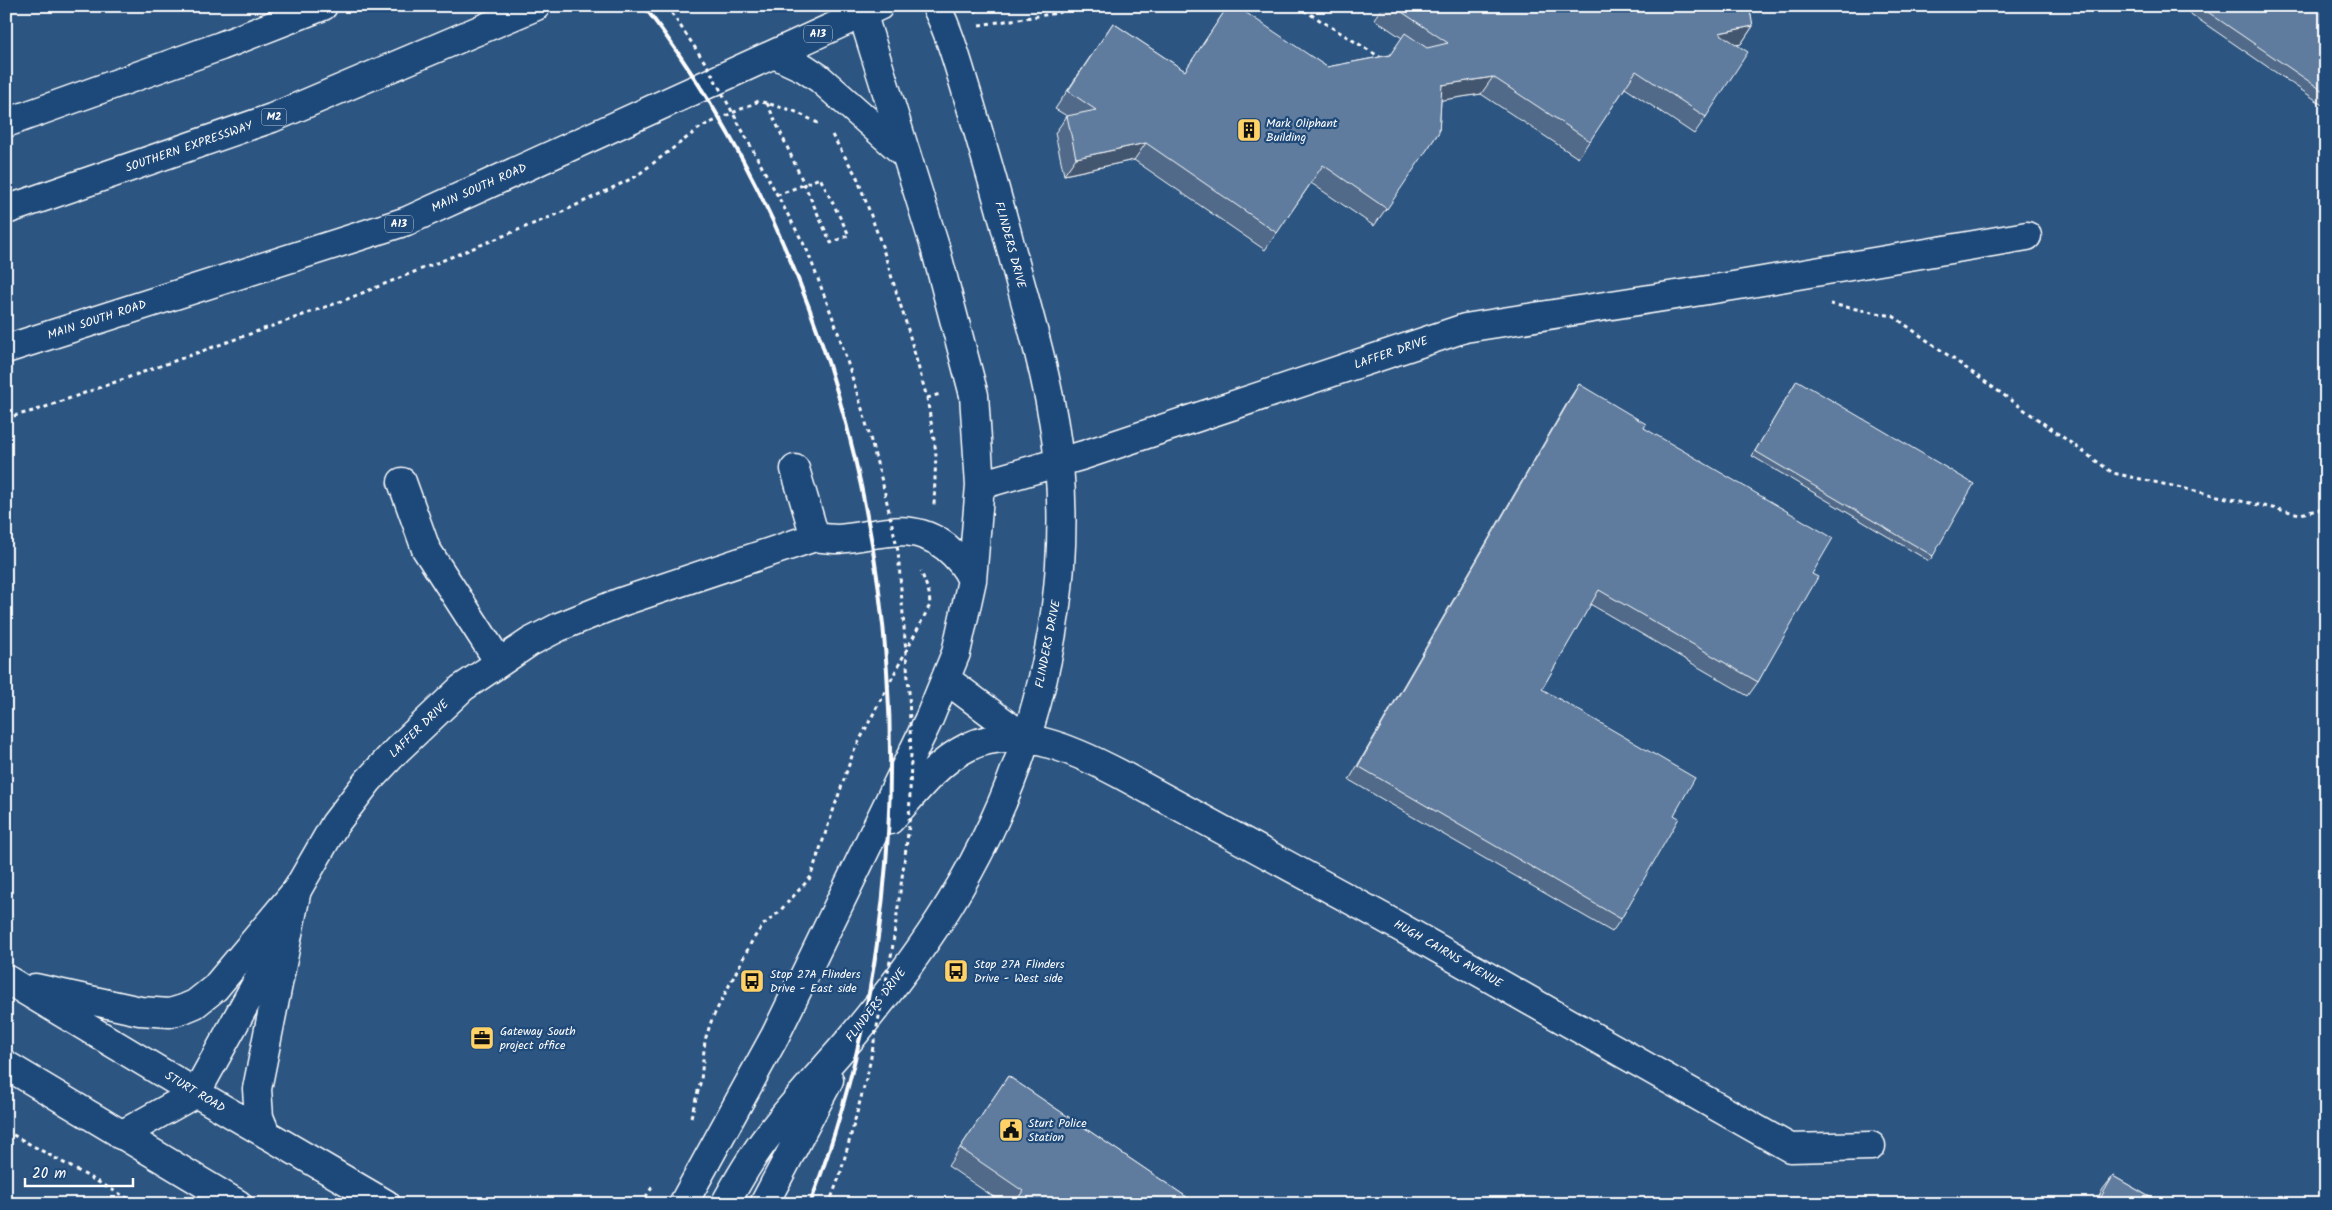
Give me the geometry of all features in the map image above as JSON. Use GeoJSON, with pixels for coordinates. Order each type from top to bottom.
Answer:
{"type":"FeatureCollection","features":[{"type":"Feature","properties":{"kind":"main road"},"geometry":{"type":"LineString","coordinates":[[222,46],[295,6]]}},
{"type":"Feature","properties":{"kind":"main road"},"geometry":{"type":"LineString","coordinates":[[6,123],[222,46],[323,6]]}},
{"type":"Feature","properties":{"kind":"main road","name":"SOUTHERN EXPRESSWAY"},"geometry":{"type":"LineString","coordinates":[[6,210],[272,118],[536,6]]}},
{"type":"Feature","properties":{"kind":"main road","name":"FLINDERS DRIVE"},"geometry":{"type":"LineString","coordinates":[[724,1204],[770,1132],[854,1035],[904,970],[964,880],[1005,795],[1026,739],[1050,647],[1058,597],[1060,504],[1058,463],[1046,386],[1004,222],[948,33],[936,6]]}},
{"type":"Feature","properties":{"kind":"main road"},"geometry":{"type":"LineString","coordinates":[[683,1204],[775,1036],[947,680],[962,630],[972,580],[980,485],[975,402],[935,247],[906,155],[867,9]]}},
{"type":"Feature","properties":{"kind":"main road","name":"MAIN SOUTH ROAD"},"geometry":{"type":"LineString","coordinates":[[6,349],[407,221],[774,54],[867,9]]}},
{"type":"Feature","properties":{"kind":"main road"},"geometry":{"type":"LineString","coordinates":[[774,54],[804,68],[819,78],[906,155]]}},
{"type":"Feature","properties":{"kind":"main road","name":"LAFFER DRIVE"},"geometry":{"type":"LineString","coordinates":[[980,485],[1058,463],[1465,328],[1733,286],[2027,236]]}},
{"type":"Feature","properties":{"kind":"main road"},"geometry":{"type":"LineString","coordinates":[[795,469],[815,537],[837,539],[901,530],[919,533],[934,539],[952,552],[962,562],[972,580]]}},
{"type":"Feature","properties":{"kind":"main road"},"geometry":{"type":"LineString","coordinates":[[402,482],[426,549],[499,662]]}},
{"type":"Feature","properties":{"kind":"main road","name":"LAFFER DRIVE"},"geometry":{"type":"LineString","coordinates":[[196,1093],[260,977],[297,890],[323,843],[368,781],[462,688],[530,642],[552,631],[621,602],[815,537]]}},
{"type":"Feature","properties":{"kind":"main road"},"geometry":{"type":"LineString","coordinates":[[947,680],[1026,739]]}},
{"type":"Feature","properties":{"kind":"main road"},"geometry":{"type":"LineString","coordinates":[[868,845],[934,772],[952,757],[967,747],[982,742],[1010,737],[1026,739]]}},
{"type":"Feature","properties":{"kind":"main road","name":"HUGH CAIRNS AVENUE"},"geometry":{"type":"LineString","coordinates":[[1026,739],[1082,756],[1120,774],[1384,918],[1790,1148],[1871,1146]]}},
{"type":"Feature","properties":{"kind":"main road"},"geometry":{"type":"LineString","coordinates":[[10,981],[140,1011],[170,1012],[183,1009],[195,1004],[214,988],[297,890]]}},
{"type":"Feature","properties":{"kind":"main road"},"geometry":{"type":"LineString","coordinates":[[266,1134],[259,1117],[257,1089],[297,890]]}},
{"type":"Feature","properties":{"kind":"main road","name":"STURT ROAD"},"geometry":{"type":"LineString","coordinates":[[10,981],[386,1204]]}},
{"type":"Feature","properties":{"kind":"main road"},"geometry":{"type":"LineString","coordinates":[[764,1204],[854,1035]]}},
{"type":"Feature","properties":{"kind":"main road"},"geometry":{"type":"LineString","coordinates":[[6,1064],[238,1204]]}},
{"type":"Feature","properties":{"kind":"main road"},"geometry":{"type":"LineString","coordinates":[[121,1135],[196,1093]]}},
{"type":"Feature","properties":{"kind":"path"},"geometry":{"type":"LineString","coordinates":[[667,6],[708,67],[807,250],[837,329],[863,412],[883,485],[898,551],[909,691],[911,759],[909,826],[892,951],[868,1072],[840,1175],[829,1204]]}},
{"type":"Feature","properties":{"kind":"path"},"geometry":{"type":"LineString","coordinates":[[976,25],[1058,12],[1078,6]]}},
{"type":"Feature","properties":{"kind":"path"},"geometry":{"type":"LineString","coordinates":[[1297,6],[1386,61]]}},
{"type":"Feature","properties":{"kind":"path"},"geometry":{"type":"LineString","coordinates":[[6,418],[37,410],[345,300],[484,245],[560,213],[635,177],[701,127],[759,101],[794,111],[828,129],[857,177],[882,246],[927,398],[936,452],[934,505],[920,566],[929,593],[930,605],[853,753],[810,878],[778,913],[763,925],[752,941],[712,1019],[705,1040],[701,1080],[690,1120]]}},
{"type":"Feature","properties":{"kind":"path"},"geometry":{"type":"LineString","coordinates":[[767,103],[788,148],[792,158],[800,176],[804,185],[831,244],[849,235],[820,178],[812,181],[803,185],[778,195]]}},
{"type":"Feature","properties":{"kind":"path"},"geometry":{"type":"LineString","coordinates":[[1827,304],[1893,316],[2113,474],[2300,514],[2326,508]]}},
{"type":"Feature","properties":{"kind":"path"},"geometry":{"type":"LineString","coordinates":[[6,1131],[138,1204]]}},
{"type":"Feature","properties":{"kind":"path"},"geometry":{"type":"LineString","coordinates":[[641,1204],[656,1181]]}},
{"type":"Feature","properties":{"kind":"building","name":"Mark Oliphant Building"},"geometry":{"type":"Polygon","coordinates":[[[1228,6],[1236,6],[1327,67],[1390,55],[1405,33],[1427,48],[1448,43],[1393,6],[1749,6],[1753,26],[1719,33],[1748,52],[1706,117],[1636,71],[1590,141],[1493,77],[1442,85],[1439,132],[1387,209],[1323,165],[1277,233],[1146,143],[1076,158],[1067,116],[1096,110],[1068,91],[1113,23],[1185,71],[1228,6]]]}},
{"type":"Feature","properties":{"kind":"building"},"geometry":{"type":"Polygon","coordinates":[[[2199,6],[2326,6],[2326,93],[2199,6]]]}},
{"type":"Feature","properties":{"kind":"building"},"geometry":{"type":"Polygon","coordinates":[[[1797,380],[1974,484],[1933,556],[1755,451],[1797,380]]]}},
{"type":"Feature","properties":{"kind":"building"},"geometry":{"type":"Polygon","coordinates":[[[1579,384],[1646,424],[1644,428],[1833,538],[1812,574],[1818,577],[1758,682],[1599,590],[1542,689],[1695,778],[1674,815],[1679,818],[1621,919],[1358,766],[1579,384]]]}},
{"type":"Feature","properties":{"kind":"building","name":"Sturt Police Station"},"geometry":{"type":"Polygon","coordinates":[[[1008,1076],[1197,1204],[1014,1204],[1023,1191],[960,1148],[1008,1076]]]}},
{"type":"Feature","properties":{"kind":"building"},"geometry":{"type":"Polygon","coordinates":[[[2113,1176],[2162,1204],[2097,1204],[2113,1176]]]}},
{"type":"Feature","properties":{"kind":"railway"},"geometry":{"type":"LineString","coordinates":[[644,6],[730,137],[798,279],[847,429],[878,584],[890,742],[883,900],[856,1054],[810,1204]]}},
{"type":"Feature","properties":{"kind":"place","name":"Mark Oliphant Building"},"geometry":{"type":"Point","coordinates":[1249,130]}},
{"type":"Feature","properties":{"kind":"place","name":"Stop 27A Flinders Drive - West side"},"geometry":{"type":"Point","coordinates":[956,971]}},
{"type":"Feature","properties":{"kind":"place","name":"Stop 27A Flinders Drive - East side"},"geometry":{"type":"Point","coordinates":[752,981]}},
{"type":"Feature","properties":{"kind":"place","name":"Gateway South project office"},"geometry":{"type":"Point","coordinates":[482,1038]}},
{"type":"Feature","properties":{"kind":"place","name":"Sturt Police Station"},"geometry":{"type":"Point","coordinates":[1011,1130]}}]}
